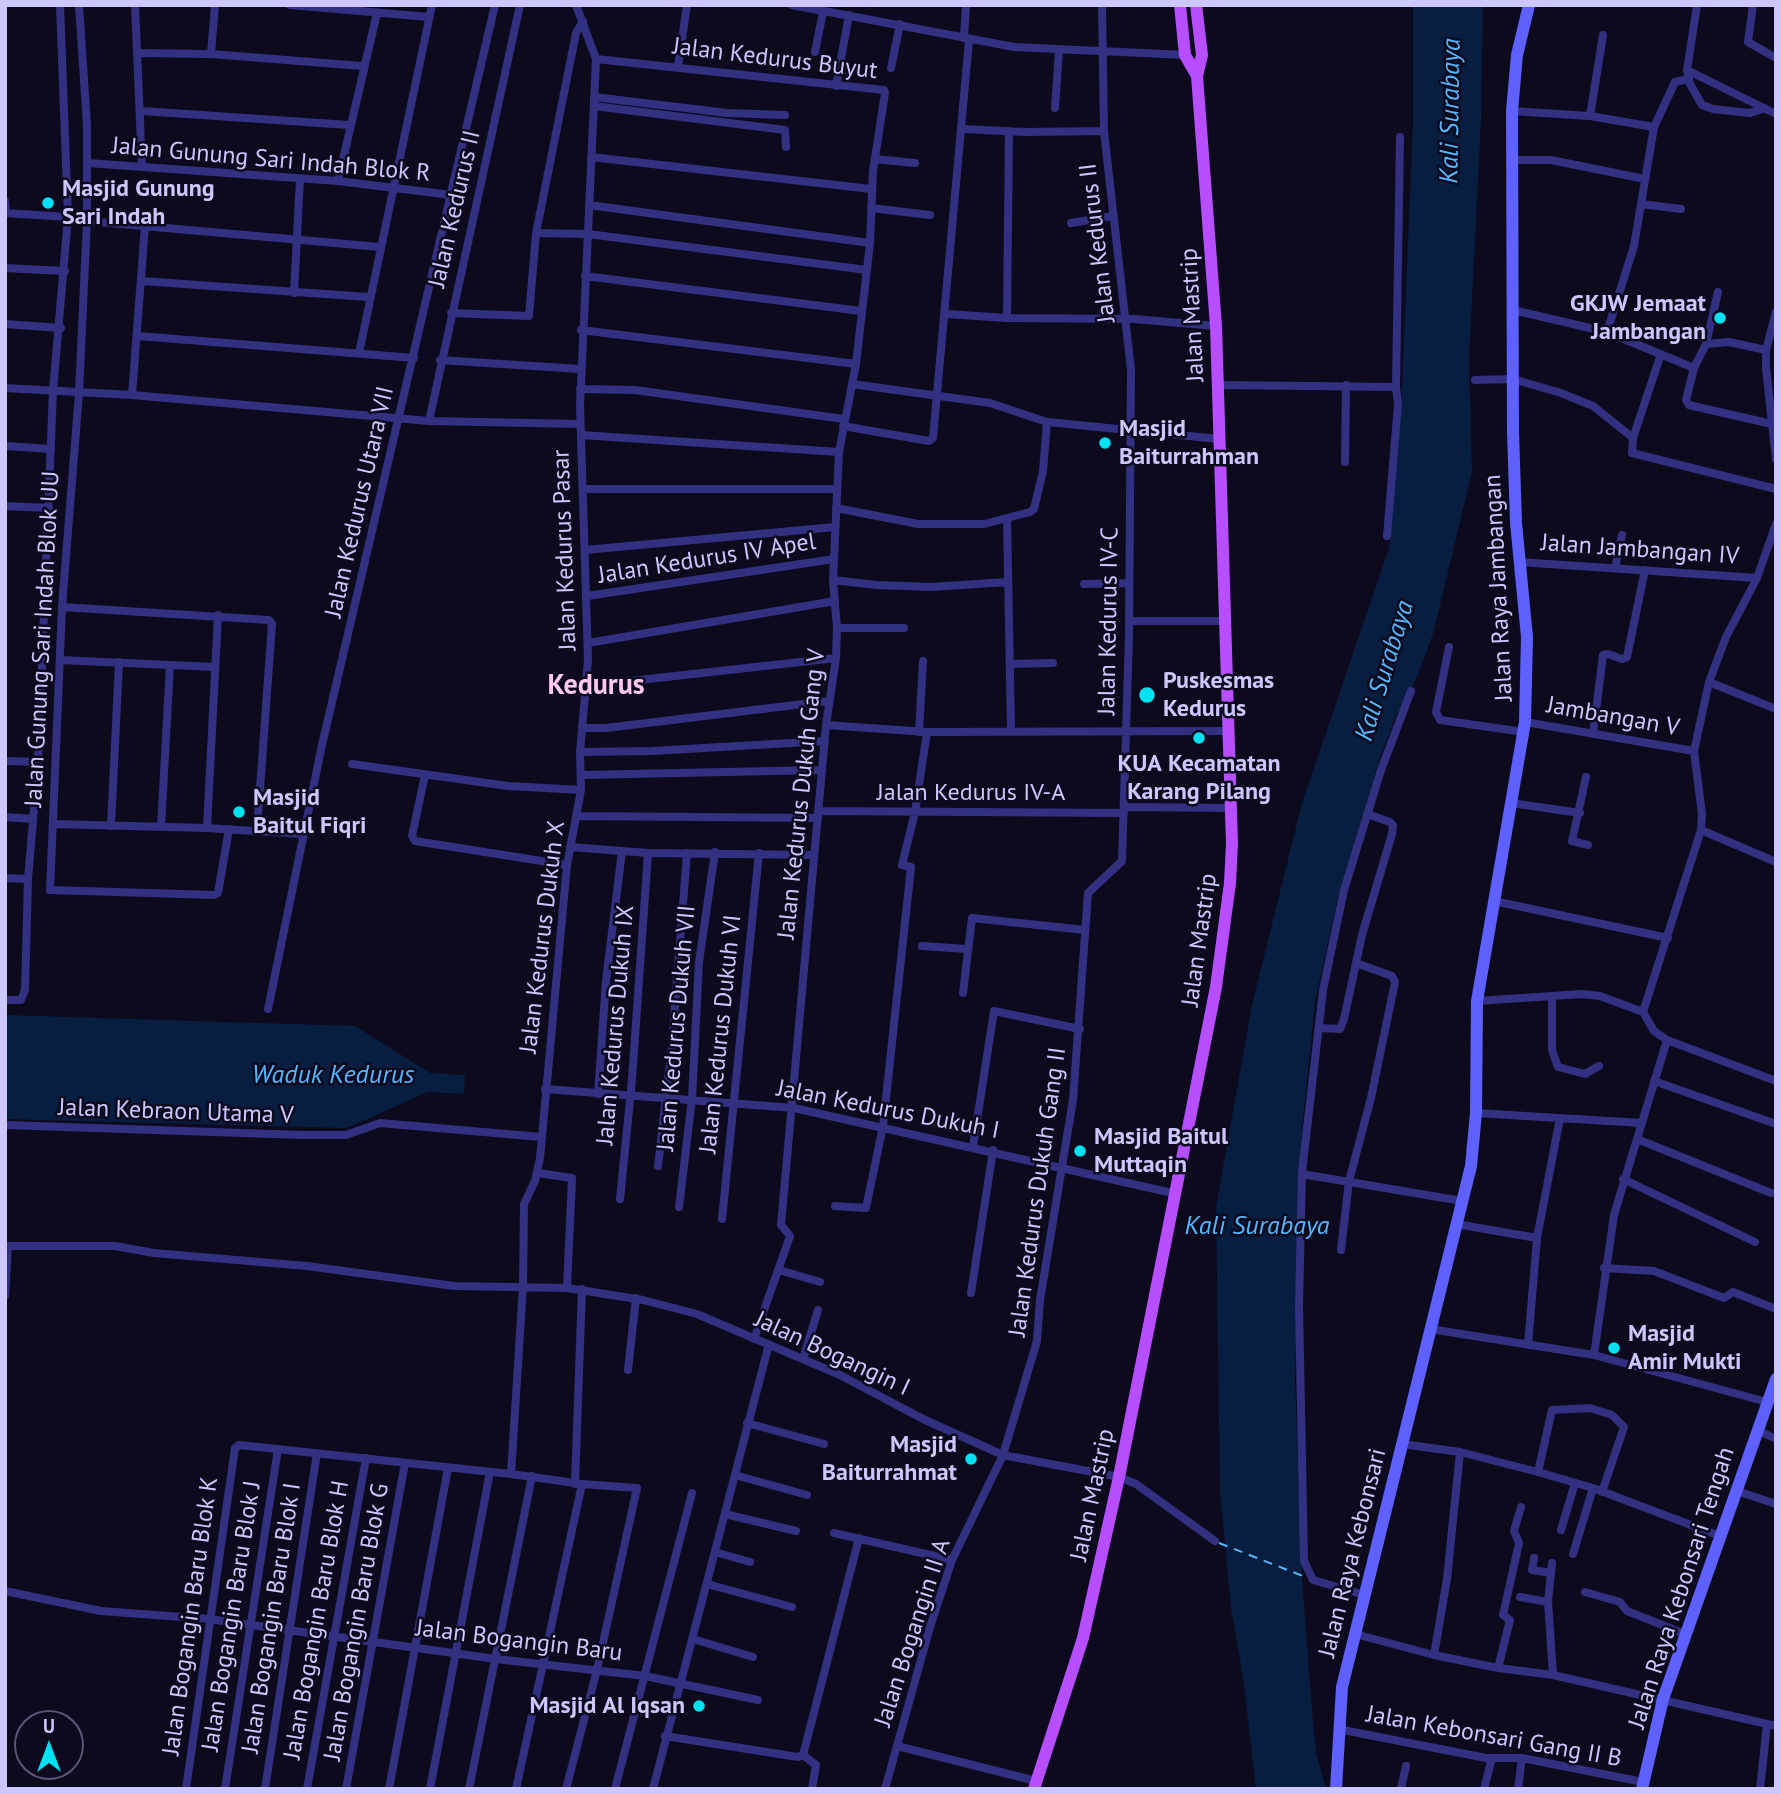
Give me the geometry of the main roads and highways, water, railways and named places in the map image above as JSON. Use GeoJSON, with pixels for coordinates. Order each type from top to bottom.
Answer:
{"type":"FeatureCollection","features":[{"type":"Feature","properties":{"kind":"main road","name":"Jalan Mastrip"},"geometry":{"type":"LineString","coordinates":[[1180,5],[1185,55],[1197,76]]}},
{"type":"Feature","properties":{"kind":"main road","name":"Jalan Mastrip"},"geometry":{"type":"LineString","coordinates":[[1035,1785],[1083,1637],[1119,1477],[1177,1194],[1222,954],[1230,883],[1231,808],[1216,326],[1197,76],[1202,55],[1196,5]]}},
{"type":"Feature","properties":{"kind":"main road","name":"Jalan Raya Jambangan"},"geometry":{"type":"LineString","coordinates":[[1430,1329],[1471,1166],[1476,1113],[1477,1001],[1525,727],[1527,637],[1519,562],[1513,379],[1512,111],[1517,55],[1529,5]]}},
{"type":"Feature","properties":{"kind":"main road","name":"Jalan Raya Kebonsari"},"geometry":{"type":"LineString","coordinates":[[1336,1789],[1342,1687],[1430,1329]]}},
{"type":"Feature","properties":{"kind":"main road","name":"Jalan Raya Kebonsari Tengah"},"geometry":{"type":"LineString","coordinates":[[1643,1785],[1663,1699],[1775,1382]]}},
{"type":"Feature","properties":{"kind":"water","name":"Kali Surabaya"},"geometry":{"type":"Polygon","coordinates":[[[1413,5],[1483,5],[1481,119],[1469,358],[1472,472],[1433,634],[1417,677],[1395,718],[1381,755],[1337,901],[1315,1002],[1302,1129],[1295,1381],[1302,1578],[1312,1711],[1316,1753],[1326,1789],[1256,1789],[1243,1676],[1231,1608],[1220,1491],[1216,1207],[1252,1005],[1302,803],[1389,548],[1401,410],[1413,123],[1413,5]]]}},
{"type":"Feature","properties":{"kind":"water","name":"Waduk Kedurus"},"geometry":{"type":"Polygon","coordinates":[[[5,1015],[355,1026],[430,1073],[465,1075],[464,1094],[428,1092],[347,1128],[5,1119],[5,1015]]]}},
{"type":"Feature","properties":{"kind":"place","name":"Masjid Gunung Sari Indah"},"geometry":{"type":"Point","coordinates":[48,203]}},
{"type":"Feature","properties":{"kind":"place","name":"GKJW Jemaat Jambangan"},"geometry":{"type":"Point","coordinates":[1720,318]}},
{"type":"Feature","properties":{"kind":"place","name":"Masjid Baiturrahman"},"geometry":{"type":"Point","coordinates":[1105,443]}},
{"type":"Feature","properties":{"kind":"place","name":"Puskesmas Kedurus"},"geometry":{"type":"Point","coordinates":[1147,695]}},
{"type":"Feature","properties":{"kind":"place","name":"KUA Kecamatan Karang Pilang"},"geometry":{"type":"Point","coordinates":[1199,738]}},
{"type":"Feature","properties":{"kind":"place","name":"Masjid Baitul Fiqri"},"geometry":{"type":"Point","coordinates":[239,812]}},
{"type":"Feature","properties":{"kind":"place","name":"Masjid Baitul Muttaqin"},"geometry":{"type":"Point","coordinates":[1080,1151]}},
{"type":"Feature","properties":{"kind":"place","name":"Masjid Amir Mukti"},"geometry":{"type":"Point","coordinates":[1614,1348]}},
{"type":"Feature","properties":{"kind":"place","name":"Masjid Baiturrahmat"},"geometry":{"type":"Point","coordinates":[971,1459]}},
{"type":"Feature","properties":{"kind":"place","name":"Masjid Al Iqsan"},"geometry":{"type":"Point","coordinates":[699,1706]}},
{"type":"Feature","properties":{"kind":"district","name":"Kedurus"},"geometry":{"type":"Point","coordinates":[596,686]}}]}
